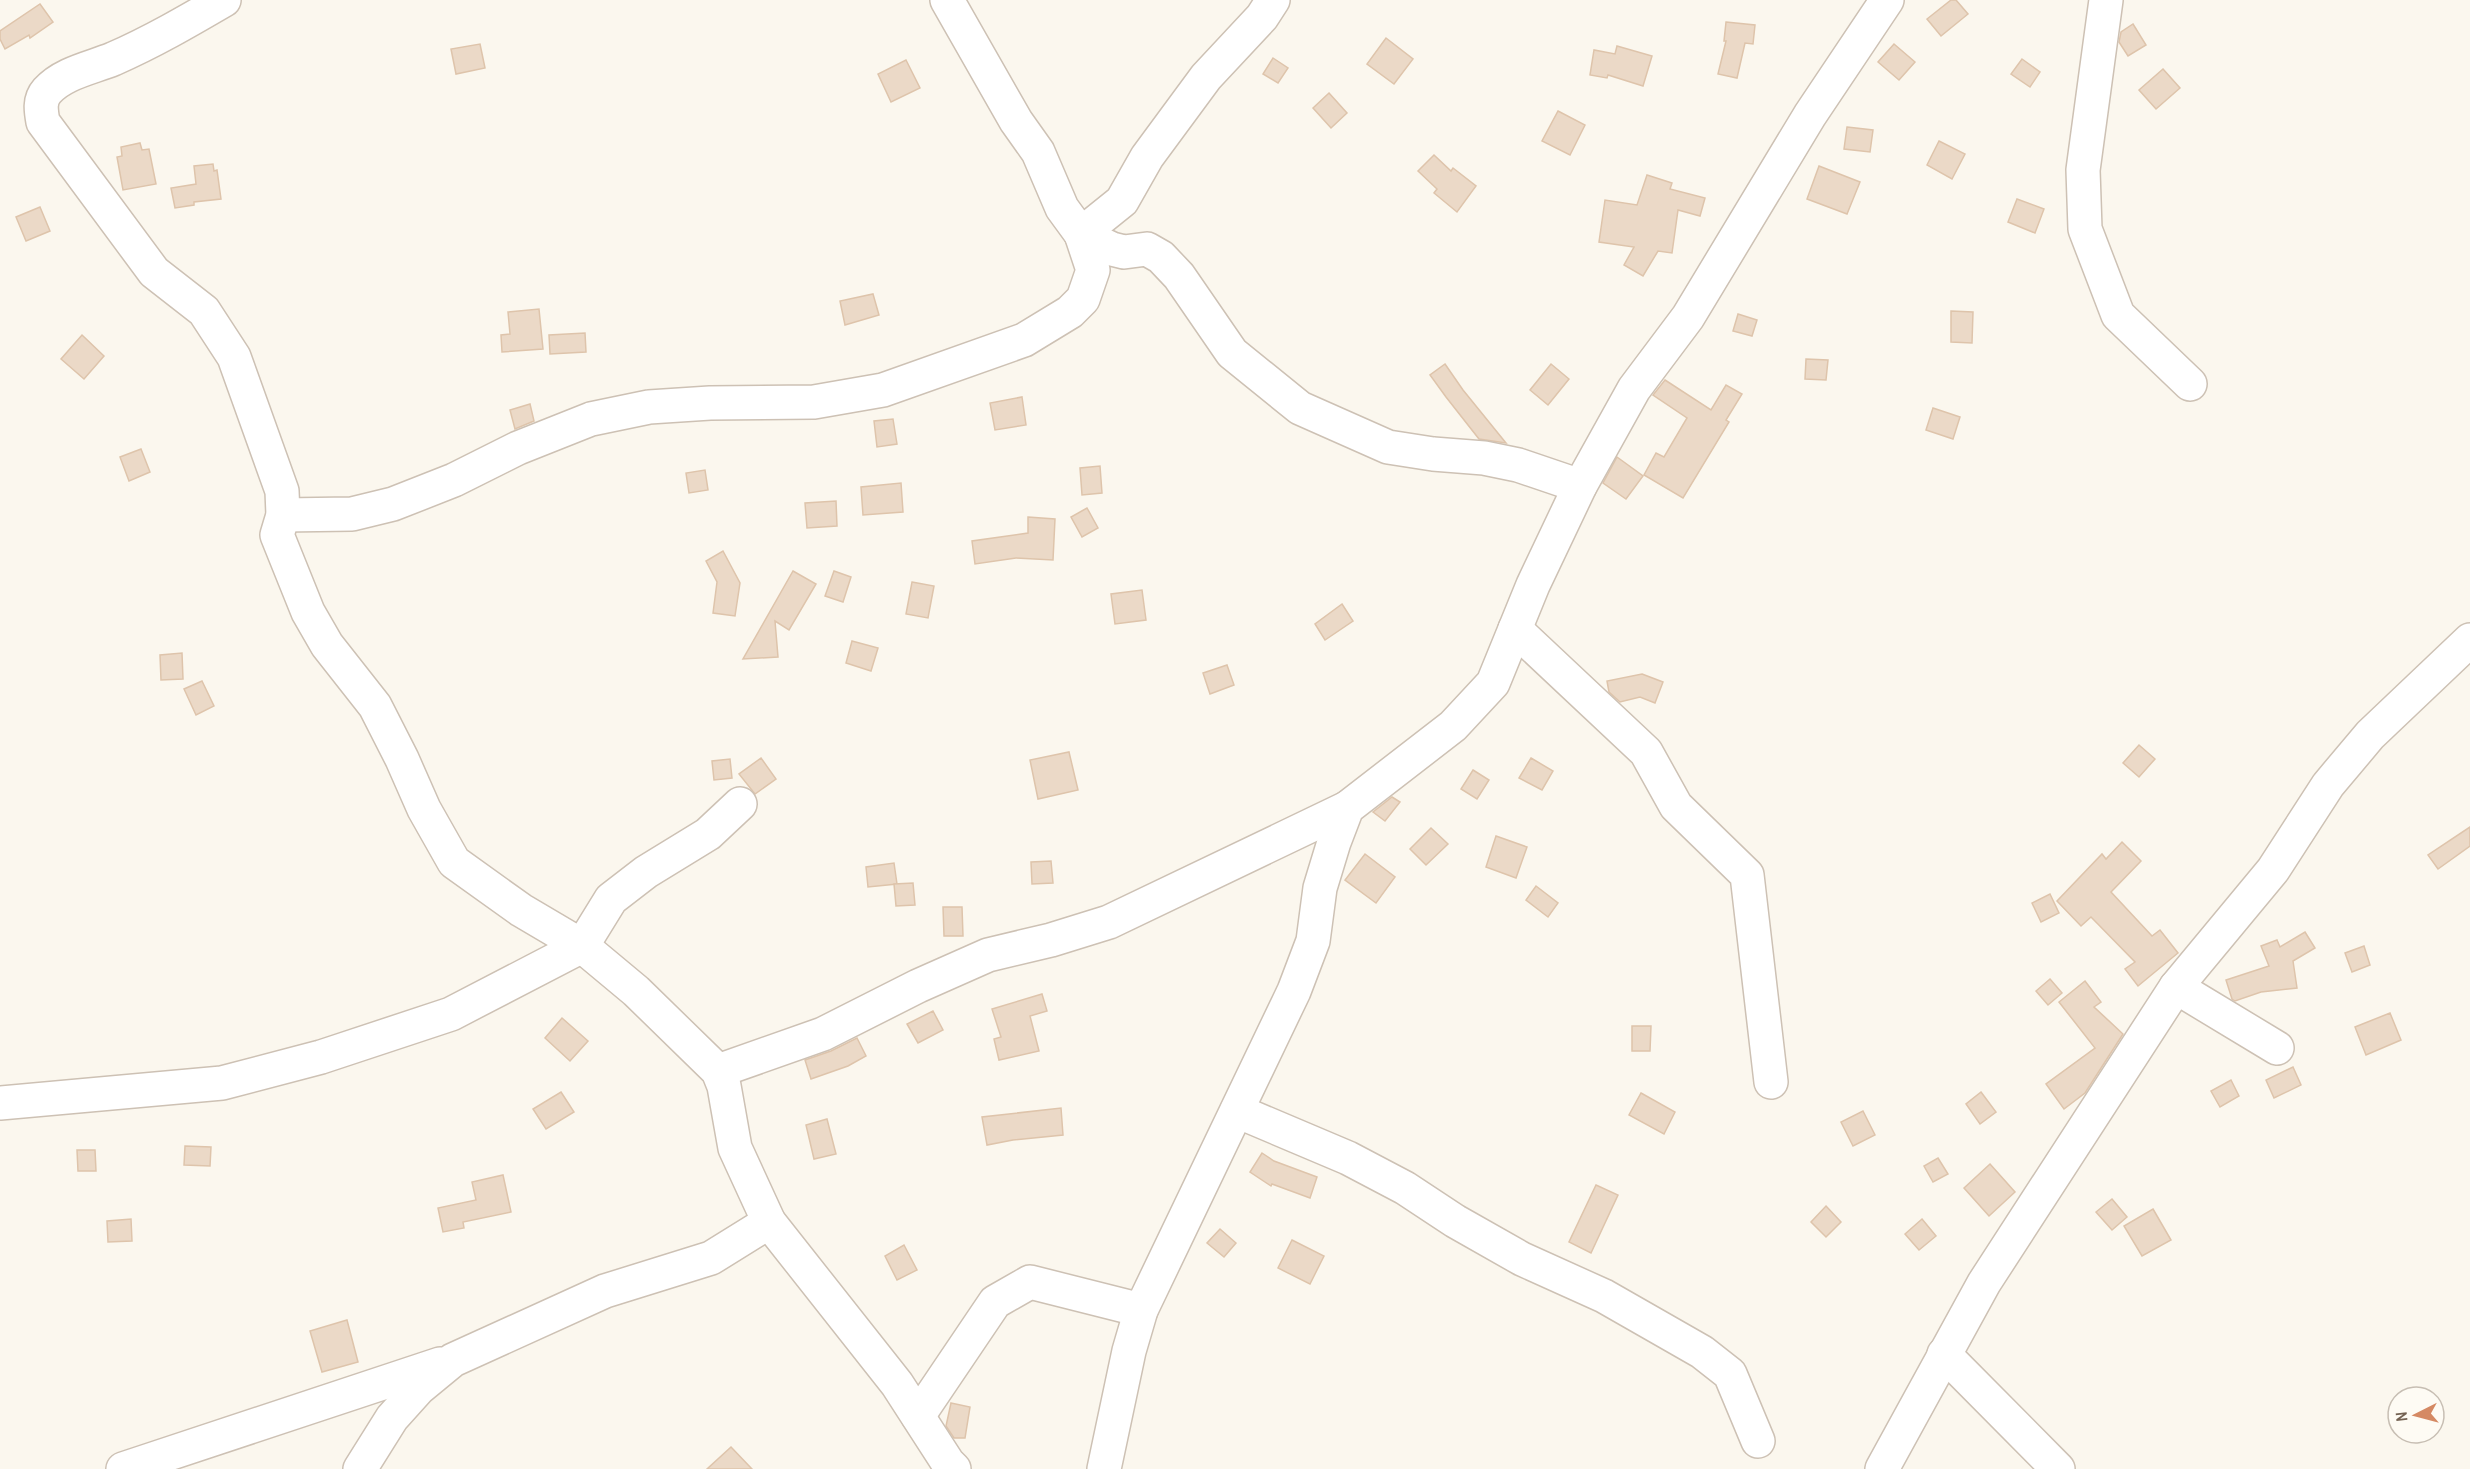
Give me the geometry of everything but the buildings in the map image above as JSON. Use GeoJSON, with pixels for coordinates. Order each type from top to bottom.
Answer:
{"type":"FeatureCollection","features":[{"type":"Feature","properties":{"kind":"street"},"geometry":{"type":"LineString","coordinates":[[224,0],[169,33],[58,80],[45,93],[40,105],[43,122],[154,272],[204,311],[234,357],[282,491],[283,515],[277,535],[308,612],[327,645],[375,706],[424,809],[454,862],[521,910],[582,946],[636,991],[718,1071],[724,1086],[735,1148],[769,1222],[897,1384],[954,1469]]}},
{"type":"Feature","properties":{"kind":"street"},"geometry":{"type":"LineString","coordinates":[[283,515],[352,514],[393,504],[454,480],[518,448],[591,419],[638,409],[710,403],[814,402],[883,390],[1024,340],[1070,312],[1083,298],[1093,270],[1081,234],[1062,208],[1038,152],[1016,121],[947,0]]}},
{"type":"Feature","properties":{"kind":"street"},"geometry":{"type":"LineString","coordinates":[[1081,234],[1122,201],[1147,157],[1193,94],[1262,17],[1273,0]]}},
{"type":"Feature","properties":{"kind":"street"},"geometry":{"type":"LineString","coordinates":[[718,1071],[823,1034],[918,986],[988,955],[1052,940],[1108,922],[1347,808],[1453,726],[1493,683],[1533,585],[1580,486],[1634,389],[1688,317],[1810,115],[1887,0]]}},
{"type":"Feature","properties":{"kind":"street"},"geometry":{"type":"LineString","coordinates":[[2106,0],[2083,170],[2085,229],[2118,315],[2190,384]]}},
{"type":"Feature","properties":{"kind":"street"},"geometry":{"type":"LineString","coordinates":[[1081,234],[1112,249],[1124,252],[1146,249],[1161,257],[1179,276],[1232,353],[1300,408],[1388,447],[1496,460],[1580,486]]}},
{"type":"Feature","properties":{"kind":"street"},"geometry":{"type":"LineString","coordinates":[[1515,629],[1646,752],[1676,806],[1748,875],[1772,1082]]}},
{"type":"Feature","properties":{"kind":"street"},"geometry":{"type":"LineString","coordinates":[[1882,1469],[1984,1283],[2176,987],[2273,870],[2328,785],[2370,735],[2470,640]]}},
{"type":"Feature","properties":{"kind":"street"},"geometry":{"type":"LineString","coordinates":[[0,1103],[222,1083],[321,1057],[451,1014],[582,946],[611,899],[646,872],[708,834],[740,804]]}},
{"type":"Feature","properties":{"kind":"street"},"geometry":{"type":"LineString","coordinates":[[1104,1469],[1128,1351],[1141,1310],[1294,991],[1313,941],[1320,888],[1347,808]]}},
{"type":"Feature","properties":{"kind":"street"},"geometry":{"type":"LineString","coordinates":[[2176,987],[2277,1047]]}},
{"type":"Feature","properties":{"kind":"street"},"geometry":{"type":"LineString","coordinates":[[1237,1111],[1348,1158],[1405,1188],[1455,1221],[1521,1259],[1604,1296],[1702,1352],[1730,1374],[1758,1441]]}},
{"type":"Feature","properties":{"kind":"street"},"geometry":{"type":"LineString","coordinates":[[123,1469],[453,1360],[605,1291],[711,1258],[769,1222]]}},
{"type":"Feature","properties":{"kind":"street"},"geometry":{"type":"LineString","coordinates":[[918,1416],[996,1302],[1030,1282],[1141,1310]]}},
{"type":"Feature","properties":{"kind":"street"},"geometry":{"type":"LineString","coordinates":[[1944,1354],[2058,1469]]}},
{"type":"Feature","properties":{"kind":"street"},"geometry":{"type":"LineString","coordinates":[[360,1469],[392,1418],[419,1388],[453,1360]]}}]}
